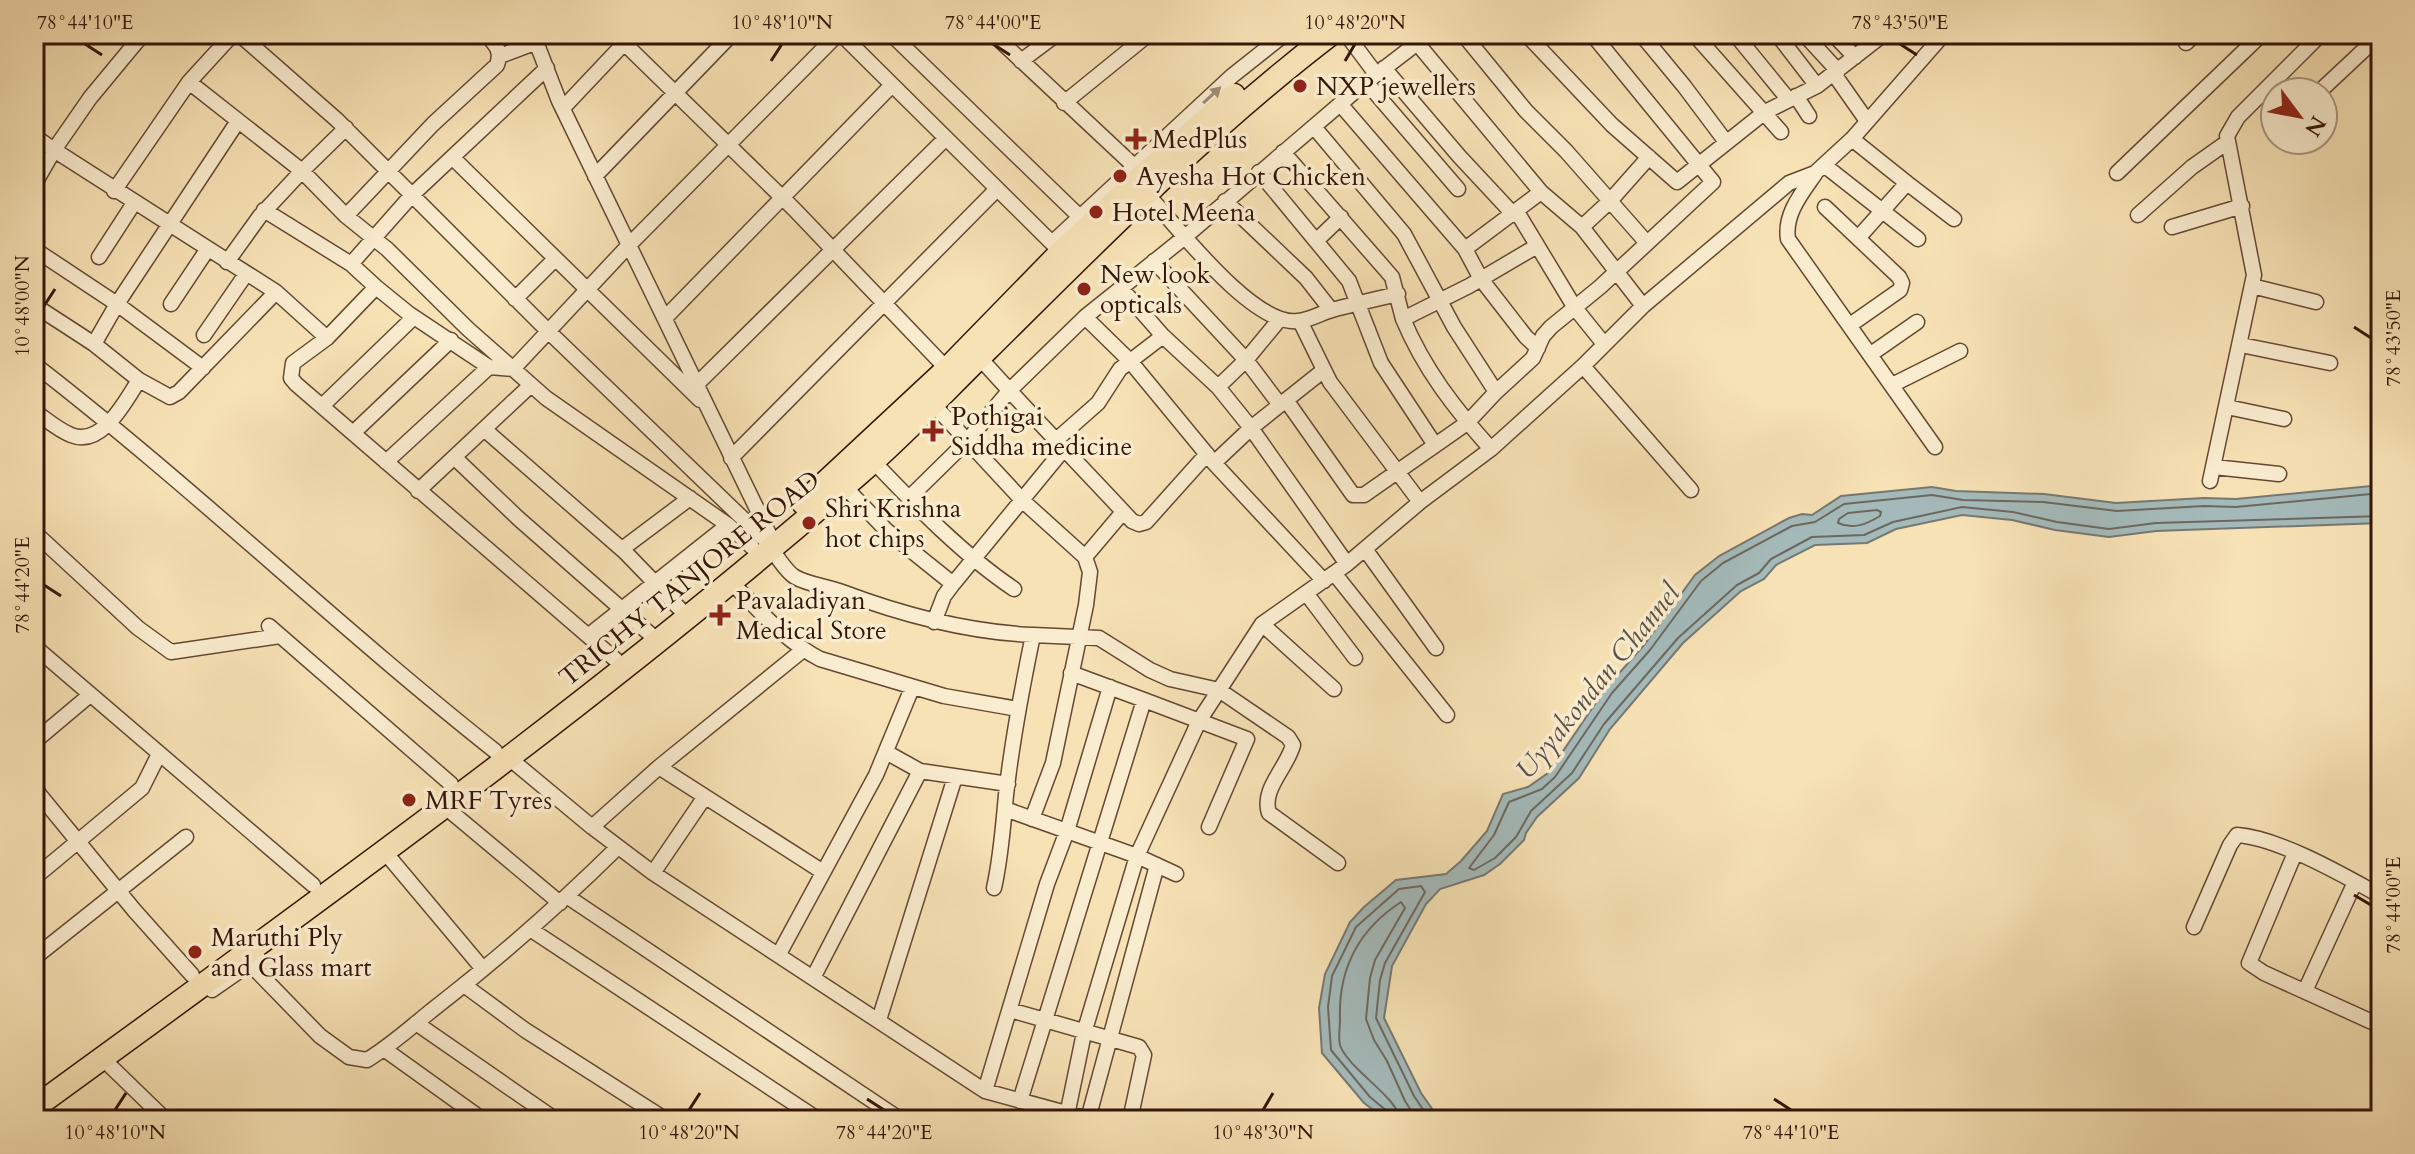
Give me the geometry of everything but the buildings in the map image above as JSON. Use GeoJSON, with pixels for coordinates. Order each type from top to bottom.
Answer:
{"type":"FeatureCollection","features":[{"type":"Feature","properties":{"kind":"highway","name":"TRICHY TANJORE ROAD"},"geometry":{"type":"LineString","coordinates":[[34,1093],[451,784],[599,691],[731,582],[766,543],[947,369],[1056,248],[1307,34]]}},
{"type":"Feature","properties":{"kind":"highway","name":"TRICHY TANJORE ROAD"},"geometry":{"type":"LineString","coordinates":[[34,1108],[444,806],[616,660],[844,486],[933,404],[1147,194],[1292,64],[1331,34]]}},
{"type":"Feature","properties":{"kind":"street"},"geometry":{"type":"LineString","coordinates":[[34,185],[90,98],[143,34]]}},
{"type":"Feature","properties":{"kind":"street"},"geometry":{"type":"LineString","coordinates":[[114,191],[189,82],[233,34]]}},
{"type":"Feature","properties":{"kind":"street"},"geometry":{"type":"LineString","coordinates":[[239,34],[346,128],[515,299],[766,543],[793,577],[934,622],[1001,634],[1099,638],[1170,679],[1219,690],[1288,737],[1293,745],[1290,757],[1267,795],[1269,813],[1338,863]]}},
{"type":"Feature","properties":{"kind":"street"},"geometry":{"type":"LineString","coordinates":[[346,216],[433,124],[497,65],[500,56],[498,47],[486,34]]}},
{"type":"Feature","properties":{"kind":"street"},"geometry":{"type":"LineString","coordinates":[[595,176],[732,34]]}},
{"type":"Feature","properties":{"kind":"street"},"geometry":{"type":"LineString","coordinates":[[513,369],[629,245],[840,34],[1056,248],[1080,217],[1134,166],[1232,76],[1285,34]]}},
{"type":"Feature","properties":{"kind":"street"},"geometry":{"type":"LineString","coordinates":[[891,34],[1080,217]]}},
{"type":"Feature","properties":{"kind":"street"},"geometry":{"type":"LineString","coordinates":[[993,34],[1134,166]]}},
{"type":"Feature","properties":{"kind":"street"},"geometry":{"type":"LineString","coordinates":[[1021,61],[1057,34]]}},
{"type":"Feature","properties":{"kind":"street"},"geometry":{"type":"LineString","coordinates":[[1064,103],[1149,34]]}},
{"type":"Feature","properties":{"kind":"street"},"geometry":{"type":"LineString","coordinates":[[1346,34],[1458,189]]}},
{"type":"Feature","properties":{"kind":"street"},"geometry":{"type":"LineString","coordinates":[[1463,34],[1526,111],[1647,243]]}},
{"type":"Feature","properties":{"kind":"street"},"geometry":{"type":"LineString","coordinates":[[1526,34],[1612,125],[1677,182],[1765,112],[1817,86],[1884,34]]}},
{"type":"Feature","properties":{"kind":"street"},"geometry":{"type":"LineString","coordinates":[[1154,261],[1283,402],[1353,495],[1364,495],[1467,423],[1496,392],[1524,369],[1537,354],[1543,336],[1713,182],[1592,34]]}},
{"type":"Feature","properties":{"kind":"street"},"geometry":{"type":"LineString","coordinates":[[1641,34],[1726,142]]}},
{"type":"Feature","properties":{"kind":"street"},"geometry":{"type":"LineString","coordinates":[[1694,34],[1781,132]]}},
{"type":"Feature","properties":{"kind":"street"},"geometry":{"type":"LineString","coordinates":[[1735,34],[1809,116]]}},
{"type":"Feature","properties":{"kind":"street"},"geometry":{"type":"LineString","coordinates":[[1777,34],[1817,86]]}},
{"type":"Feature","properties":{"kind":"street"},"geometry":{"type":"LineString","coordinates":[[1804,34],[1836,72],[1867,121]]}},
{"type":"Feature","properties":{"kind":"street"},"geometry":{"type":"LineString","coordinates":[[1833,34],[1855,57]]}},
{"type":"Feature","properties":{"kind":"street"},"geometry":{"type":"LineString","coordinates":[[1935,447],[1788,239],[1787,232],[1792,209],[1820,169],[1852,139],[1944,34]]}},
{"type":"Feature","properties":{"kind":"street"},"geometry":{"type":"LineString","coordinates":[[2117,173],[2262,34]]}},
{"type":"Feature","properties":{"kind":"street"},"geometry":{"type":"LineString","coordinates":[[2279,474],[2212,474],[2255,267],[2226,143],[2238,117],[2321,34]]}},
{"type":"Feature","properties":{"kind":"street"},"geometry":{"type":"LineString","coordinates":[[2336,76],[2381,34]]}},
{"type":"Feature","properties":{"kind":"street"},"geometry":{"type":"LineString","coordinates":[[500,56],[535,38],[563,108],[709,409],[766,543]]}},
{"type":"Feature","properties":{"kind":"street"},"geometry":{"type":"LineString","coordinates":[[563,108],[629,39],[675,93],[782,197],[947,369]]}},
{"type":"Feature","properties":{"kind":"street"},"geometry":{"type":"LineString","coordinates":[[909,498],[967,441],[1009,391],[1085,317],[1186,236],[1375,75],[1423,39],[1541,192],[1582,227],[1643,306]]}},
{"type":"Feature","properties":{"kind":"street"},"geometry":{"type":"LineString","coordinates":[[351,264],[412,195],[547,68]]}},
{"type":"Feature","properties":{"kind":"street"},"geometry":{"type":"LineString","coordinates":[[1375,75],[1515,213],[1575,308],[1604,344]]}},
{"type":"Feature","properties":{"kind":"street"},"geometry":{"type":"LineString","coordinates":[[189,82],[302,171],[346,216],[546,398],[728,525],[766,543]]}},
{"type":"Feature","properties":{"kind":"street"},"geometry":{"type":"LineString","coordinates":[[665,318],[892,85]]}},
{"type":"Feature","properties":{"kind":"street"},"geometry":{"type":"LineString","coordinates":[[1341,105],[1465,249],[1481,279],[1538,348]]}},
{"type":"Feature","properties":{"kind":"street"},"geometry":{"type":"LineString","coordinates":[[94,344],[238,121]]}},
{"type":"Feature","properties":{"kind":"street"},"geometry":{"type":"LineString","coordinates":[[1314,127],[1404,234],[1454,327],[1496,392]]}},
{"type":"Feature","properties":{"kind":"street"},"geometry":{"type":"LineString","coordinates":[[227,262],[264,210],[346,128]]}},
{"type":"Feature","properties":{"kind":"street"},"geometry":{"type":"LineString","coordinates":[[34,136],[114,191],[276,292],[327,338]]}},
{"type":"Feature","properties":{"kind":"street"},"geometry":{"type":"LineString","coordinates":[[697,384],[946,138]]}},
{"type":"Feature","properties":{"kind":"street"},"geometry":{"type":"LineString","coordinates":[[1852,139],[1954,219]]}},
{"type":"Feature","properties":{"kind":"street"},"geometry":{"type":"LineString","coordinates":[[2138,215],[2192,167],[2226,143]]}},
{"type":"Feature","properties":{"kind":"street"},"geometry":{"type":"LineString","coordinates":[[1283,152],[1392,277],[1403,319],[1419,357],[1467,423],[1491,449]]}},
{"type":"Feature","properties":{"kind":"street"},"geometry":{"type":"LineString","coordinates":[[1582,227],[1649,157]]}},
{"type":"Feature","properties":{"kind":"street"},"geometry":{"type":"LineString","coordinates":[[453,158],[709,409]]}},
{"type":"Feature","properties":{"kind":"street"},"geometry":{"type":"LineString","coordinates":[[1820,169],[1882,209],[1918,239]]}},
{"type":"Feature","properties":{"kind":"street"},"geometry":{"type":"LineString","coordinates":[[1066,1117],[1084,1033],[1137,856],[1199,721],[1262,624],[1347,564],[1420,502],[1491,449],[1583,366],[1643,306],[1789,183],[1820,169]]}},
{"type":"Feature","properties":{"kind":"street"},"geometry":{"type":"LineString","coordinates":[[1259,172],[1349,281],[1381,363],[1435,445]]}},
{"type":"Feature","properties":{"kind":"street"},"geometry":{"type":"LineString","coordinates":[[1859,237],[1907,183]]}},
{"type":"Feature","properties":{"kind":"street"},"geometry":{"type":"LineString","coordinates":[[731,458],[997,189]]}},
{"type":"Feature","properties":{"kind":"street"},"geometry":{"type":"LineString","coordinates":[[1465,249],[1541,192]]}},
{"type":"Feature","properties":{"kind":"street"},"geometry":{"type":"LineString","coordinates":[[1147,194],[1228,283],[1254,305],[1279,320],[1300,321],[1398,294]]}},
{"type":"Feature","properties":{"kind":"street"},"geometry":{"type":"LineString","coordinates":[[1225,201],[1306,278],[1331,310]]}},
{"type":"Feature","properties":{"kind":"street"},"geometry":{"type":"LineString","coordinates":[[99,257],[134,203]]}},
{"type":"Feature","properties":{"kind":"street"},"geometry":{"type":"LineString","coordinates":[[2172,227],[2242,206]]}},
{"type":"Feature","properties":{"kind":"street"},"geometry":{"type":"LineString","coordinates":[[1825,207],[1859,237],[1902,283],[1900,290],[1850,325]]}},
{"type":"Feature","properties":{"kind":"street"},"geometry":{"type":"LineString","coordinates":[[264,210],[351,264],[414,317],[489,367],[513,369]]}},
{"type":"Feature","properties":{"kind":"street"},"geometry":{"type":"LineString","coordinates":[[1316,241],[1341,217]]}},
{"type":"Feature","properties":{"kind":"street"},"geometry":{"type":"LineString","coordinates":[[1403,319],[1537,246]]}},
{"type":"Feature","properties":{"kind":"street"},"geometry":{"type":"LineString","coordinates":[[34,249],[117,304],[203,368]]}},
{"type":"Feature","properties":{"kind":"street"},"geometry":{"type":"LineString","coordinates":[[171,304],[207,250]]}},
{"type":"Feature","properties":{"kind":"street"},"geometry":{"type":"LineString","coordinates":[[515,299],[554,260]]}},
{"type":"Feature","properties":{"kind":"street"},"geometry":{"type":"LineString","coordinates":[[204,335],[246,274]]}},
{"type":"Feature","properties":{"kind":"street"},"geometry":{"type":"LineString","coordinates":[[2252,286],[2316,302]]}},
{"type":"Feature","properties":{"kind":"street"},"geometry":{"type":"LineString","coordinates":[[376,287],[327,338],[293,363],[291,378],[616,660]]}},
{"type":"Feature","properties":{"kind":"street"},"geometry":{"type":"LineString","coordinates":[[1121,288],[1163,336],[1218,387],[1251,428],[1347,564]]}},
{"type":"Feature","properties":{"kind":"street"},"geometry":{"type":"LineString","coordinates":[[34,305],[94,344],[139,380],[170,397],[179,392],[276,292]]}},
{"type":"Feature","properties":{"kind":"street"},"geometry":{"type":"LineString","coordinates":[[323,405],[414,317]]}},
{"type":"Feature","properties":{"kind":"street"},"geometry":{"type":"LineString","coordinates":[[1085,317],[1130,361],[1211,458],[1329,577],[1447,715]]}},
{"type":"Feature","properties":{"kind":"street"},"geometry":{"type":"LineString","coordinates":[[1218,387],[1246,360],[1279,320]]}},
{"type":"Feature","properties":{"kind":"street"},"geometry":{"type":"LineString","coordinates":[[1300,321],[1324,370],[1420,502]]}},
{"type":"Feature","properties":{"kind":"street"},"geometry":{"type":"LineString","coordinates":[[1871,354],[1917,322]]}},
{"type":"Feature","properties":{"kind":"street"},"geometry":{"type":"LineString","coordinates":[[934,622],[944,596],[1023,501],[1059,446],[1098,403],[1114,374],[1163,336]]}},
{"type":"Feature","properties":{"kind":"street"},"geometry":{"type":"LineString","coordinates":[[353,433],[451,340]]}},
{"type":"Feature","properties":{"kind":"street"},"geometry":{"type":"LineString","coordinates":[[2241,345],[2330,363]]}},
{"type":"Feature","properties":{"kind":"street"},"geometry":{"type":"LineString","coordinates":[[1892,385],[1960,351]]}},
{"type":"Feature","properties":{"kind":"street"},"geometry":{"type":"LineString","coordinates":[[979,357],[1059,446],[1132,521],[1139,524],[1146,522],[1211,458],[1324,370]]}},
{"type":"Feature","properties":{"kind":"street"},"geometry":{"type":"LineString","coordinates":[[34,364],[111,423],[370,647],[618,847],[985,1091],[1066,1117],[1090,1120],[1157,865]]}},
{"type":"Feature","properties":{"kind":"street"},"geometry":{"type":"LineString","coordinates":[[1583,366],[1691,490]]}},
{"type":"Feature","properties":{"kind":"street"},"geometry":{"type":"LineString","coordinates":[[386,462],[489,367]]}},
{"type":"Feature","properties":{"kind":"street"},"geometry":{"type":"LineString","coordinates":[[34,411],[72,436],[90,435],[111,423],[139,380]]}},
{"type":"Feature","properties":{"kind":"street"},"geometry":{"type":"LineString","coordinates":[[418,491],[531,385]]}},
{"type":"Feature","properties":{"kind":"street"},"geometry":{"type":"LineString","coordinates":[[933,404],[1023,501],[1085,557],[1090,572],[1053,763],[1032,819]]}},
{"type":"Feature","properties":{"kind":"street"},"geometry":{"type":"LineString","coordinates":[[2227,407],[2284,419]]}},
{"type":"Feature","properties":{"kind":"street"},"geometry":{"type":"LineString","coordinates":[[484,429],[622,549],[680,609]]}},
{"type":"Feature","properties":{"kind":"street"},"geometry":{"type":"LineString","coordinates":[[454,457],[519,519],[650,634]]}},
{"type":"Feature","properties":{"kind":"street"},"geometry":{"type":"LineString","coordinates":[[873,461],[974,558],[1014,589]]}},
{"type":"Feature","properties":{"kind":"street"},"geometry":{"type":"LineString","coordinates":[[844,486],[887,531],[953,584]]}},
{"type":"Feature","properties":{"kind":"street"},"geometry":{"type":"LineString","coordinates":[[622,549],[690,498]]}},
{"type":"Feature","properties":{"kind":"street"},"geometry":{"type":"LineString","coordinates":[[1085,557],[1123,512]]}},
{"type":"Feature","properties":{"kind":"street"},"geometry":{"type":"LineString","coordinates":[[588,636],[728,525]]}},
{"type":"Feature","properties":{"kind":"street"},"geometry":{"type":"LineString","coordinates":[[34,532],[138,628],[171,652],[274,631],[451,784]]}},
{"type":"Feature","properties":{"kind":"street"},"geometry":{"type":"LineString","coordinates":[[1365,549],[1436,648]]}},
{"type":"Feature","properties":{"kind":"street"},"geometry":{"type":"LineString","coordinates":[[731,582],[803,650],[820,659],[912,688],[1018,709]]}},
{"type":"Feature","properties":{"kind":"street"},"geometry":{"type":"LineString","coordinates":[[1306,593],[1355,658]]}},
{"type":"Feature","properties":{"kind":"street"},"geometry":{"type":"LineString","coordinates":[[1262,624],[1334,689]]}},
{"type":"Feature","properties":{"kind":"street"},"geometry":{"type":"LineString","coordinates":[[994,888],[1003,850],[1018,709],[1033,635]]}},
{"type":"Feature","properties":{"kind":"street"},"geometry":{"type":"LineString","coordinates":[[35,649],[313,885]]}},
{"type":"Feature","properties":{"kind":"street"},"geometry":{"type":"LineString","coordinates":[[592,827],[659,767],[803,650]]}},
{"type":"Feature","properties":{"kind":"street"},"geometry":{"type":"LineString","coordinates":[[1071,673],[1247,739],[1209,827]]}},
{"type":"Feature","properties":{"kind":"street"},"geometry":{"type":"LineString","coordinates":[[985,1091],[1110,687]]}},
{"type":"Feature","properties":{"kind":"street"},"geometry":{"type":"LineString","coordinates":[[779,954],[886,752],[912,688]]}},
{"type":"Feature","properties":{"kind":"street"},"geometry":{"type":"LineString","coordinates":[[34,742],[90,695]]}},
{"type":"Feature","properties":{"kind":"street"},"geometry":{"type":"LineString","coordinates":[[1020,1101],[1144,700]]}},
{"type":"Feature","properties":{"kind":"street"},"geometry":{"type":"LineString","coordinates":[[886,752],[920,771],[1008,784]]}},
{"type":"Feature","properties":{"kind":"street"},"geometry":{"type":"LineString","coordinates":[[34,878],[142,788],[159,754]]}},
{"type":"Feature","properties":{"kind":"street"},"geometry":{"type":"LineString","coordinates":[[659,767],[823,872]]}},
{"type":"Feature","properties":{"kind":"street"},"geometry":{"type":"LineString","coordinates":[[814,976],[920,771]]}},
{"type":"Feature","properties":{"kind":"street"},"geometry":{"type":"LineString","coordinates":[[879,1020],[955,777]]}},
{"type":"Feature","properties":{"kind":"street"},"geometry":{"type":"LineString","coordinates":[[34,788],[117,890],[192,975]]}},
{"type":"Feature","properties":{"kind":"street"},"geometry":{"type":"LineString","coordinates":[[653,873],[704,798]]}},
{"type":"Feature","properties":{"kind":"street"},"geometry":{"type":"LineString","coordinates":[[444,806],[564,900],[901,1120]]}},
{"type":"Feature","properties":{"kind":"street"},"geometry":{"type":"LineString","coordinates":[[1005,809],[1137,856],[1176,874]]}},
{"type":"Feature","properties":{"kind":"street"},"geometry":{"type":"LineString","coordinates":[[2194,927],[2237,835],[2295,853],[2381,896]]}},
{"type":"Feature","properties":{"kind":"street"},"geometry":{"type":"LineString","coordinates":[[34,958],[186,837]]}},
{"type":"Feature","properties":{"kind":"street"},"geometry":{"type":"LineString","coordinates":[[250,964],[320,1036],[349,1057],[367,1060],[483,969],[564,900],[618,847]]}},
{"type":"Feature","properties":{"kind":"street"},"geometry":{"type":"LineString","coordinates":[[384,851],[483,969]]}},
{"type":"Feature","properties":{"kind":"street"},"geometry":{"type":"LineString","coordinates":[[2295,853],[2249,963],[2264,973],[2381,1026]]}},
{"type":"Feature","properties":{"kind":"street"},"geometry":{"type":"LineString","coordinates":[[2305,991],[2355,882]]}},
{"type":"Feature","properties":{"kind":"street"},"geometry":{"type":"LineString","coordinates":[[172,1007],[196,999],[250,964],[273,945],[299,914]]}},
{"type":"Feature","properties":{"kind":"street"},"geometry":{"type":"LineString","coordinates":[[530,929],[819,1120]]}},
{"type":"Feature","properties":{"kind":"street"},"geometry":{"type":"LineString","coordinates":[[464,985],[525,1030],[666,1120]]}},
{"type":"Feature","properties":{"kind":"street"},"geometry":{"type":"LineString","coordinates":[[1010,1010],[1143,1050],[1130,1120]]}},
{"type":"Feature","properties":{"kind":"street"},"geometry":{"type":"LineString","coordinates":[[416,1023],[556,1120]]}},
{"type":"Feature","properties":{"kind":"street"},"geometry":{"type":"LineString","coordinates":[[384,1049],[483,1120]]}},
{"type":"Feature","properties":{"kind":"street"},"geometry":{"type":"LineString","coordinates":[[102,1058],[166,1120]]}},
{"type":"Feature","properties":{"kind":"water"},"geometry":{"type":"Polygon","coordinates":[[[2381,485],[2381,523],[2156,531],[2109,537],[2055,530],[2012,520],[1962,515],[1896,529],[1867,543],[1815,545],[1776,565],[1764,579],[1741,591],[1683,643],[1610,729],[1579,778],[1537,817],[1524,840],[1500,864],[1484,875],[1440,889],[1426,904],[1392,966],[1384,1018],[1421,1093],[1440,1120],[1387,1120],[1364,1103],[1322,1053],[1319,1008],[1325,974],[1350,922],[1396,880],[1446,874],[1461,861],[1487,831],[1503,794],[1528,787],[1548,773],[1606,688],[1644,645],[1695,575],[1719,556],[1789,518],[1812,515],[1841,496],[1932,487],[1956,491],[2044,494],[2116,503],[2236,499],[2381,485]]]}},
{"type":"Feature","properties":{"kind":"place","name":"NXP jewellers"},"geometry":{"type":"Point","coordinates":[1300,86]}},
{"type":"Feature","properties":{"kind":"place","name":"MedPlus"},"geometry":{"type":"Point","coordinates":[1136,139]}},
{"type":"Feature","properties":{"kind":"place","name":"Ayesha Hot Chicken"},"geometry":{"type":"Point","coordinates":[1120,176]}},
{"type":"Feature","properties":{"kind":"place","name":"Hotel Meena"},"geometry":{"type":"Point","coordinates":[1096,212]}},
{"type":"Feature","properties":{"kind":"place","name":"New look opticals"},"geometry":{"type":"Point","coordinates":[1084,289]}},
{"type":"Feature","properties":{"kind":"place","name":"Pothigai Siddha medicine"},"geometry":{"type":"Point","coordinates":[933,431]}},
{"type":"Feature","properties":{"kind":"place","name":"Shri Krishna hot chips"},"geometry":{"type":"Point","coordinates":[809,523]}},
{"type":"Feature","properties":{"kind":"place","name":"Pavaladiyan Medical Store"},"geometry":{"type":"Point","coordinates":[720,615]}},
{"type":"Feature","properties":{"kind":"place","name":"MRF Tyres"},"geometry":{"type":"Point","coordinates":[409,800]}},
{"type":"Feature","properties":{"kind":"place","name":"Maruthi Ply and Glass mart"},"geometry":{"type":"Point","coordinates":[195,952]}},
{"type":"Feature","properties":{"kind":"water label","name":"Uyyakondan Channel"},"geometry":{"type":"Point","coordinates":[1597,681]}}]}
